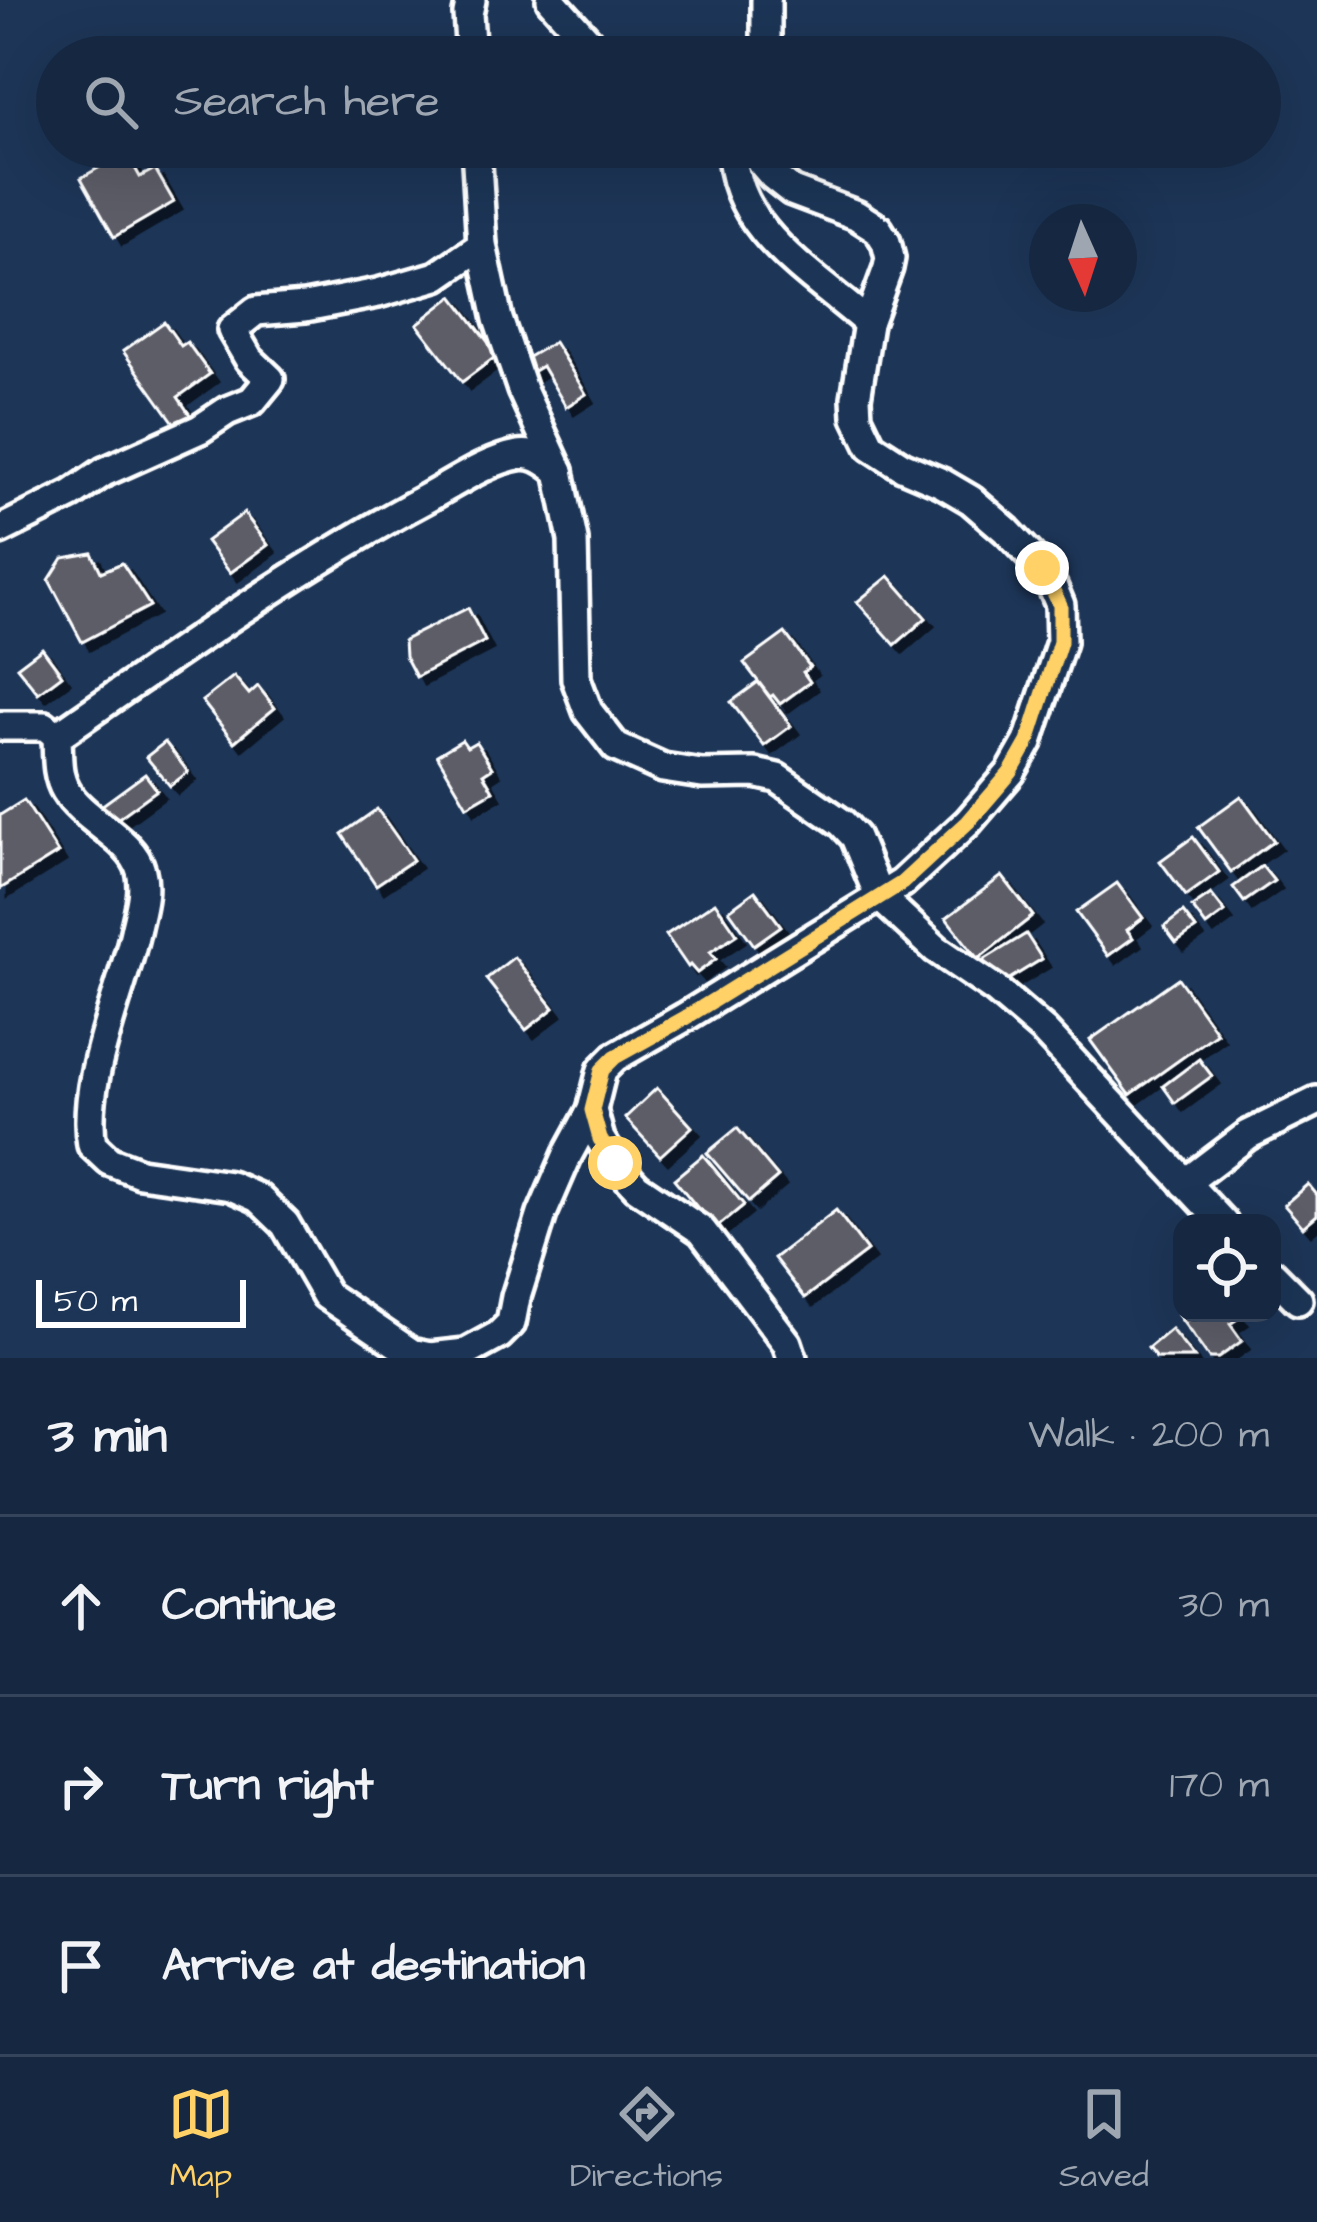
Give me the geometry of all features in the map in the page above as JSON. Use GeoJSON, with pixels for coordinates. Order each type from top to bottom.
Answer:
{"type":"FeatureCollection","features":[{"type":"Feature","properties":{"kind":"street"},"geometry":{"type":"LineString","coordinates":[[551,0],[583,36]]}},
{"type":"Feature","properties":{"kind":"street"},"geometry":{"type":"LineString","coordinates":[[766,0],[766,36]]}},
{"type":"Feature","properties":{"kind":"street"},"geometry":{"type":"LineString","coordinates":[[465,5],[469,36]]}},
{"type":"Feature","properties":{"kind":"street"},"geometry":{"type":"LineString","coordinates":[[477,168],[482,245],[499,319],[522,390],[559,471],[573,540],[576,679],[588,711],[616,747],[663,768],[777,778],[842,823],[855,837],[879,896],[936,949],[996,990],[1044,1031],[1214,1214]]}},
{"type":"Feature","properties":{"kind":"street"},"geometry":{"type":"LineString","coordinates":[[732,168],[737,190],[759,224],[817,284],[868,323]]}},
{"type":"Feature","properties":{"kind":"street"},"geometry":{"type":"LineString","coordinates":[[0,726],[45,726],[57,736],[63,788],[81,810],[130,851],[141,868],[144,892],[131,953],[89,1106],[92,1145],[109,1161],[140,1173],[231,1186],[258,1198],[285,1224],[326,1295],[411,1352],[430,1357],[466,1353],[499,1335],[511,1323],[542,1214],[592,1110],[602,1070],[615,1057],[902,883],[968,822],[1011,772],[1028,742],[1060,642],[1060,605],[1042,568],[971,500],[871,446],[857,417],[868,323],[889,268],[886,242],[856,215],[792,191],[766,168]]}},
{"type":"Feature","properties":{"kind":"street"},"geometry":{"type":"LineString","coordinates":[[0,530],[72,494],[104,472],[252,400],[270,379],[249,359],[232,330],[256,311],[378,293],[437,276],[482,245]]}},
{"type":"Feature","properties":{"kind":"street"},"geometry":{"type":"LineString","coordinates":[[57,736],[380,523],[484,468],[518,455],[537,456],[559,471]]}},
{"type":"Feature","properties":{"kind":"street"},"geometry":{"type":"LineString","coordinates":[[1185,1183],[1248,1135],[1317,1101]]}},
{"type":"Feature","properties":{"kind":"street"},"geometry":{"type":"LineString","coordinates":[[592,1110],[600,1139],[615,1163],[637,1187],[702,1231],[787,1343],[792,1358]]}},
{"type":"Feature","properties":{"kind":"street"},"geometry":{"type":"LineString","coordinates":[[1281,1283],[1298,1300]]}},
{"type":"Feature","properties":{"kind":"building"},"geometry":{"type":"Polygon","coordinates":[[[98,168],[135,168],[140,177],[155,169],[174,202],[114,237],[81,178],[98,168]]]}},
{"type":"Feature","properties":{"kind":"building"},"geometry":{"type":"Polygon","coordinates":[[[453,296],[498,355],[462,382],[417,324],[453,296]]]}},
{"type":"Feature","properties":{"kind":"building"},"geometry":{"type":"Polygon","coordinates":[[[164,322],[181,346],[187,342],[210,374],[178,397],[192,418],[175,424],[123,351],[164,322]]]}},
{"type":"Feature","properties":{"kind":"building"},"geometry":{"type":"Polygon","coordinates":[[[554,342],[586,394],[566,407],[542,366],[527,375],[520,362],[554,342]]]}},
{"type":"Feature","properties":{"kind":"building"},"geometry":{"type":"Polygon","coordinates":[[[244,513],[268,545],[230,573],[206,541],[244,513]]]}},
{"type":"Feature","properties":{"kind":"building"},"geometry":{"type":"Polygon","coordinates":[[[92,553],[101,572],[122,563],[150,606],[82,642],[49,580],[63,558],[92,553]]]}},
{"type":"Feature","properties":{"kind":"building"},"geometry":{"type":"Polygon","coordinates":[[[889,576],[926,618],[895,645],[857,602],[889,576]]]}},
{"type":"Feature","properties":{"kind":"building"},"geometry":{"type":"Polygon","coordinates":[[[468,608],[485,641],[416,677],[405,656],[404,640],[468,608]]]}},
{"type":"Feature","properties":{"kind":"building"},"geometry":{"type":"Polygon","coordinates":[[[785,633],[810,667],[803,672],[810,682],[780,704],[744,663],[785,633]]]}},
{"type":"Feature","properties":{"kind":"building"},"geometry":{"type":"Polygon","coordinates":[[[42,648],[62,675],[38,693],[17,667],[42,648]]]}},
{"type":"Feature","properties":{"kind":"building"},"geometry":{"type":"Polygon","coordinates":[[[234,676],[249,694],[258,686],[275,708],[234,742],[202,701],[234,676]]]}},
{"type":"Feature","properties":{"kind":"building"},"geometry":{"type":"Polygon","coordinates":[[[758,682],[791,726],[764,746],[731,702],[758,682]]]}},
{"type":"Feature","properties":{"kind":"building"},"geometry":{"type":"Polygon","coordinates":[[[462,740],[467,747],[476,742],[492,768],[483,774],[493,791],[467,806],[437,755],[462,740]]]}},
{"type":"Feature","properties":{"kind":"building"},"geometry":{"type":"Polygon","coordinates":[[[165,742],[188,772],[170,786],[146,757],[165,742]]]}},
{"type":"Feature","properties":{"kind":"building"},"geometry":{"type":"Polygon","coordinates":[[[145,774],[157,790],[113,822],[101,806],[145,774]]]}},
{"type":"Feature","properties":{"kind":"building"},"geometry":{"type":"Polygon","coordinates":[[[1241,796],[1274,841],[1231,872],[1198,827],[1241,796]]]}},
{"type":"Feature","properties":{"kind":"building"},"geometry":{"type":"Polygon","coordinates":[[[24,800],[58,853],[0,889],[0,815],[24,800]]]}},
{"type":"Feature","properties":{"kind":"building"},"geometry":{"type":"Polygon","coordinates":[[[377,809],[413,860],[376,885],[342,834],[377,809]]]}},
{"type":"Feature","properties":{"kind":"building"},"geometry":{"type":"Polygon","coordinates":[[[1193,837],[1219,872],[1186,896],[1160,861],[1193,837]]]}},
{"type":"Feature","properties":{"kind":"building"},"geometry":{"type":"Polygon","coordinates":[[[1262,866],[1274,881],[1244,902],[1233,887],[1262,866]]]}},
{"type":"Feature","properties":{"kind":"building"},"geometry":{"type":"Polygon","coordinates":[[[1002,876],[1033,916],[978,959],[946,918],[1002,876]]]}},
{"type":"Feature","properties":{"kind":"building"},"geometry":{"type":"Polygon","coordinates":[[[1117,883],[1143,918],[1127,930],[1133,938],[1108,956],[1076,912],[1117,883]]]}},
{"type":"Feature","properties":{"kind":"building"},"geometry":{"type":"Polygon","coordinates":[[[755,891],[781,926],[754,945],[729,910],[755,891]]]}},
{"type":"Feature","properties":{"kind":"building"},"geometry":{"type":"Polygon","coordinates":[[[1211,894],[1225,912],[1206,926],[1192,907],[1211,894]]]}},
{"type":"Feature","properties":{"kind":"building"},"geometry":{"type":"Polygon","coordinates":[[[715,902],[737,934],[710,952],[716,959],[697,973],[666,935],[715,902]]]}},
{"type":"Feature","properties":{"kind":"building"},"geometry":{"type":"Polygon","coordinates":[[[1183,912],[1196,929],[1176,943],[1164,927],[1183,912]]]}},
{"type":"Feature","properties":{"kind":"building"},"geometry":{"type":"Polygon","coordinates":[[[1026,934],[1042,959],[998,986],[982,961],[1026,934]]]}},
{"type":"Feature","properties":{"kind":"building"},"geometry":{"type":"Polygon","coordinates":[[[514,957],[554,1008],[526,1030],[486,979],[514,957]]]}},
{"type":"Feature","properties":{"kind":"building"},"geometry":{"type":"Polygon","coordinates":[[[1178,978],[1217,1033],[1130,1095],[1090,1040],[1178,978]]]}},
{"type":"Feature","properties":{"kind":"building"},"geometry":{"type":"Polygon","coordinates":[[[1199,1059],[1212,1076],[1175,1103],[1163,1086],[1199,1059]]]}},
{"type":"Feature","properties":{"kind":"building"},"geometry":{"type":"Polygon","coordinates":[[[657,1088],[692,1127],[660,1156],[625,1118],[657,1088]]]}},
{"type":"Feature","properties":{"kind":"building"},"geometry":{"type":"Polygon","coordinates":[[[737,1128],[778,1177],[749,1202],[707,1153],[737,1128]]]}},
{"type":"Feature","properties":{"kind":"building"},"geometry":{"type":"Polygon","coordinates":[[[703,1155],[744,1205],[715,1229],[674,1179],[703,1155]]]}},
{"type":"Feature","properties":{"kind":"building"},"geometry":{"type":"Polygon","coordinates":[[[1308,1184],[1317,1195],[1317,1215],[1303,1227],[1284,1205],[1308,1184]]]}},
{"type":"Feature","properties":{"kind":"building"},"geometry":{"type":"Polygon","coordinates":[[[836,1210],[867,1251],[805,1298],[774,1258],[836,1210]]]}},
{"type":"Feature","properties":{"kind":"building"},"geometry":{"type":"Polygon","coordinates":[[[1183,1322],[1233,1322],[1242,1341],[1218,1358],[1209,1358],[1183,1322]]]}},
{"type":"Feature","properties":{"kind":"building"},"geometry":{"type":"Polygon","coordinates":[[[1171,1329],[1194,1358],[1156,1358],[1148,1348],[1171,1329]]]}},
{"type":"Feature","properties":{"kind":"route"},"geometry":{"type":"LineString","coordinates":[[615,1163],[600,1139],[592,1110],[602,1070],[615,1057],[902,883],[968,822],[1011,772],[1028,742],[1060,642],[1060,605],[1042,568]]}}]}
